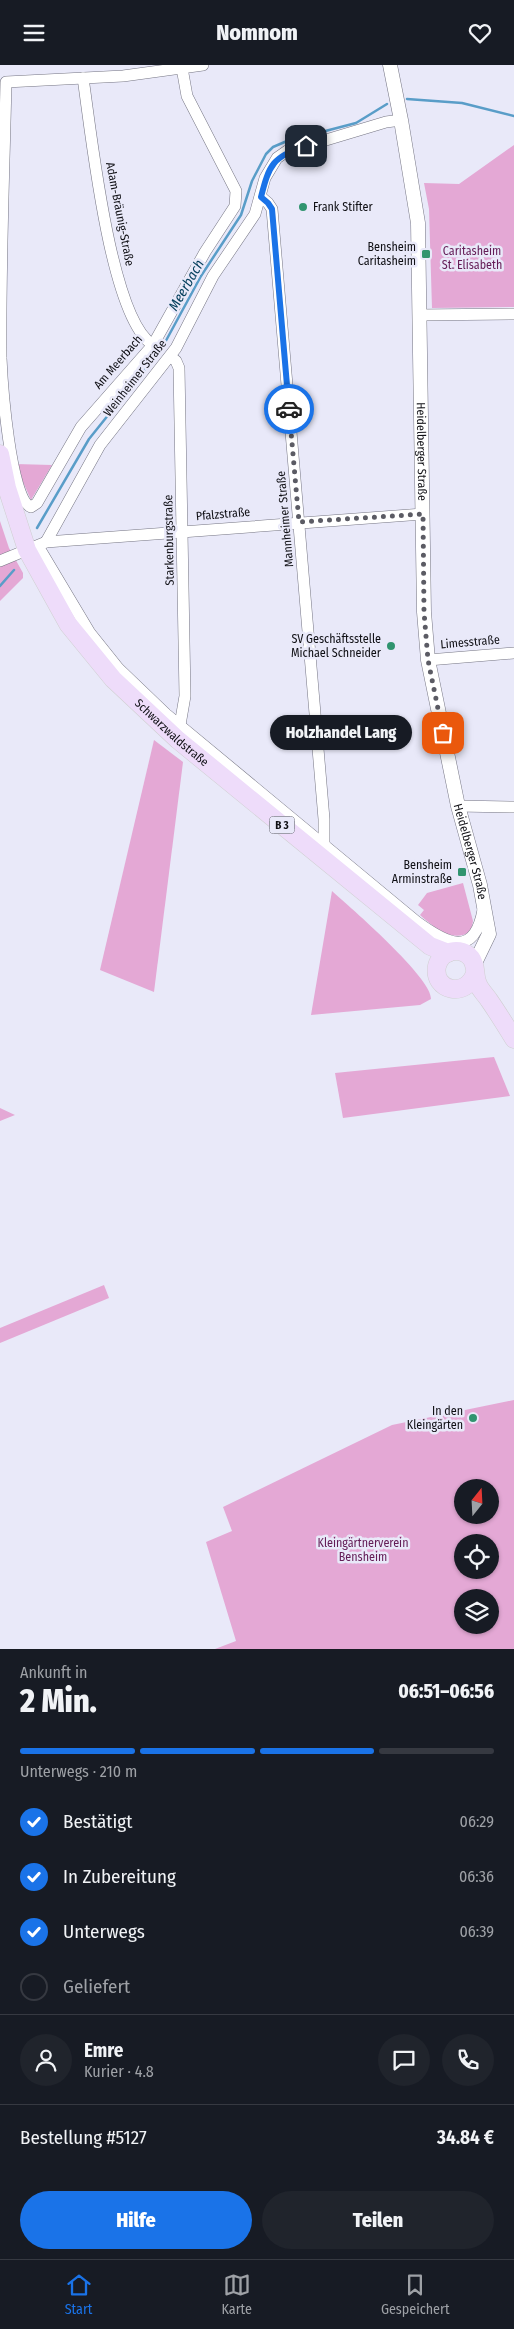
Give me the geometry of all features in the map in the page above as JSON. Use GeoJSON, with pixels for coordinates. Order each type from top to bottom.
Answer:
{"type":"FeatureCollection","features":[{"type":"Feature","properties":{"kind":"main road","name":"Schwarzwaldstraße"},"geometry":{"type":"LineString","coordinates":[[0,454],[7,488],[37,546],[68,623],[95,658],[138,704],[178,740],[444,953]]}},
{"type":"Feature","properties":{"kind":"main road","name":"B 3"},"geometry":{"type":"LineString","coordinates":[[444,953],[470,957],[478,984],[514,1039]]}},
{"type":"Feature","properties":{"kind":"main road"},"geometry":{"type":"LineString","coordinates":[[444,953],[437,973],[442,984],[454,989],[464,988],[476,997],[497,1025],[514,1055]]}},
{"type":"Feature","properties":{"kind":"main road","name":"Heidelberger Straße"},"geometry":{"type":"LineString","coordinates":[[464,988],[470,983],[475,969]]}},
{"type":"Feature","properties":{"kind":"street"},"geometry":{"type":"LineString","coordinates":[[83,78],[123,76],[204,65]]}},
{"type":"Feature","properties":{"kind":"street","name":"Heidelberger Straße"},"geometry":{"type":"LineString","coordinates":[[390,65],[418,223],[424,612],[428,660],[458,806],[488,923],[488,939],[475,969]]}},
{"type":"Feature","properties":{"kind":"street","name":"Am Meerbach"},"geometry":{"type":"LineString","coordinates":[[83,78],[6,82],[1,358],[7,431],[16,477],[23,501],[31,507],[37,503],[81,427],[153,345],[205,252],[235,206],[236,191],[187,95],[182,67]]}},
{"type":"Feature","properties":{"kind":"street","name":"Adam-Bräunig-Straße"},"geometry":{"type":"LineString","coordinates":[[83,78],[109,243],[122,293],[142,337],[153,345]]}},
{"type":"Feature","properties":{"kind":"street","name":"Weinheimer Straße"},"geometry":{"type":"LineString","coordinates":[[37,546],[100,445],[171,357],[213,275],[255,214],[270,168],[277,158],[288,151],[386,122],[401,120]]}},
{"type":"Feature","properties":{"kind":"street","name":"Mannheimer Straße"},"geometry":{"type":"LineString","coordinates":[[261,197],[272,209],[324,819],[324,844]]}},
{"type":"Feature","properties":{"kind":"street"},"geometry":{"type":"LineString","coordinates":[[419,315],[514,314]]}},
{"type":"Feature","properties":{"kind":"street","name":"Starkenburgstraße"},"geometry":{"type":"LineString","coordinates":[[171,357],[176,361],[178,368],[183,531],[185,697],[180,725]]}},
{"type":"Feature","properties":{"kind":"street","name":"Pfalzstraße"},"geometry":{"type":"LineString","coordinates":[[0,561],[37,546],[183,531],[423,514]]}},
{"type":"Feature","properties":{"kind":"street","name":"Schwarzwaldstraße"},"geometry":{"type":"LineString","coordinates":[[37,546],[90,633],[118,668],[180,725],[417,922],[448,942],[464,941],[474,934],[480,925],[484,906]]}},
{"type":"Feature","properties":{"kind":"street","name":"Limesstraße"},"geometry":{"type":"LineString","coordinates":[[428,660],[514,653]]}},
{"type":"Feature","properties":{"kind":"street"},"geometry":{"type":"LineString","coordinates":[[458,806],[514,807]]}},
{"type":"Feature","properties":{"kind":"street"},"geometry":{"type":"LineString","coordinates":[[444,953],[468,950],[476,944],[488,923]]}},
{"type":"Feature","properties":{"kind":"green space","name":"Caritasheim St. Elisabeth"},"geometry":{"type":"Polygon","coordinates":[[[514,145],[514,307],[432,308],[429,209],[424,183],[459,184],[514,145]]]}},
{"type":"Feature","properties":{"kind":"green space"},"geometry":{"type":"Polygon","coordinates":[[[15,464],[52,465],[31,500],[15,464]]]}},
{"type":"Feature","properties":{"kind":"green space"},"geometry":{"type":"Polygon","coordinates":[[[0,521],[9,548],[23,573],[23,578],[0,601],[0,521]]]}},
{"type":"Feature","properties":{"kind":"green space"},"geometry":{"type":"Polygon","coordinates":[[[154,740],[183,762],[154,992],[100,970],[154,740]]]}},
{"type":"Feature","properties":{"kind":"green space"},"geometry":{"type":"Polygon","coordinates":[[[463,883],[473,921],[471,931],[464,935],[450,935],[432,925],[420,915],[424,910],[418,905],[427,893],[463,883]]]}},
{"type":"Feature","properties":{"kind":"green space"},"geometry":{"type":"Polygon","coordinates":[[[332,891],[405,960],[428,989],[431,999],[420,1005],[311,1015],[332,891]]]}},
{"type":"Feature","properties":{"kind":"green space"},"geometry":{"type":"Polygon","coordinates":[[[494,1057],[510,1096],[343,1118],[335,1073],[494,1057]]]}},
{"type":"Feature","properties":{"kind":"green space"},"geometry":{"type":"Polygon","coordinates":[[[0,1108],[15,1115],[0,1121],[0,1108]]]}},
{"type":"Feature","properties":{"kind":"green space"},"geometry":{"type":"Polygon","coordinates":[[[104,1285],[109,1298],[0,1343],[0,1328],[104,1285]]]}},
{"type":"Feature","properties":{"kind":"green space","name":"Kleingärtnerverein Bensheim"},"geometry":{"type":"Polygon","coordinates":[[[514,1400],[514,1649],[215,1649],[236,1641],[206,1542],[232,1531],[223,1507],[392,1425],[514,1400]]]}},
{"type":"Feature","properties":{"kind":"waterway","name":"Meerbach"},"geometry":{"type":"LineString","coordinates":[[407,99],[462,103],[514,116]]}},
{"type":"Feature","properties":{"kind":"waterway","name":"Meerbach"},"geometry":{"type":"LineString","coordinates":[[37,528],[89,439],[162,348],[201,276],[241,215],[252,181],[266,154],[273,147],[287,141],[356,123],[387,104]]}},
{"type":"Feature","properties":{"kind":"waterway","name":"Meerbach"},"geometry":{"type":"LineString","coordinates":[[0,586],[14,570]]}},
{"type":"Feature","properties":{"kind":"way so far"},"geometry":{"type":"LineString","coordinates":[[289,409],[299,522],[423,514],[424,612],[428,660],[443,733]]}},
{"type":"Feature","properties":{"kind":"place","name":"Frank Stifter"},"geometry":{"type":"Point","coordinates":[303,207]}},
{"type":"Feature","properties":{"kind":"place","name":"Bensheim Caritasheim"},"geometry":{"type":"Point","coordinates":[426,254]}},
{"type":"Feature","properties":{"kind":"place","name":"SV Geschäftsstelle Michael Schneider"},"geometry":{"type":"Point","coordinates":[391,646]}},
{"type":"Feature","properties":{"kind":"place","name":"Holzhandel Lang"},"geometry":{"type":"Point","coordinates":[443,733]}},
{"type":"Feature","properties":{"kind":"place","name":"Bensheim Arminstraße"},"geometry":{"type":"Point","coordinates":[462,872]}},
{"type":"Feature","properties":{"kind":"place","name":"In den Kleingärten"},"geometry":{"type":"Point","coordinates":[473,1418]}},
{"type":"Feature","properties":{"kind":"route"},"geometry":{"type":"LineString","coordinates":[[289,409],[272,209],[261,197],[265,178],[277,158],[288,151],[306,146]]}}]}
